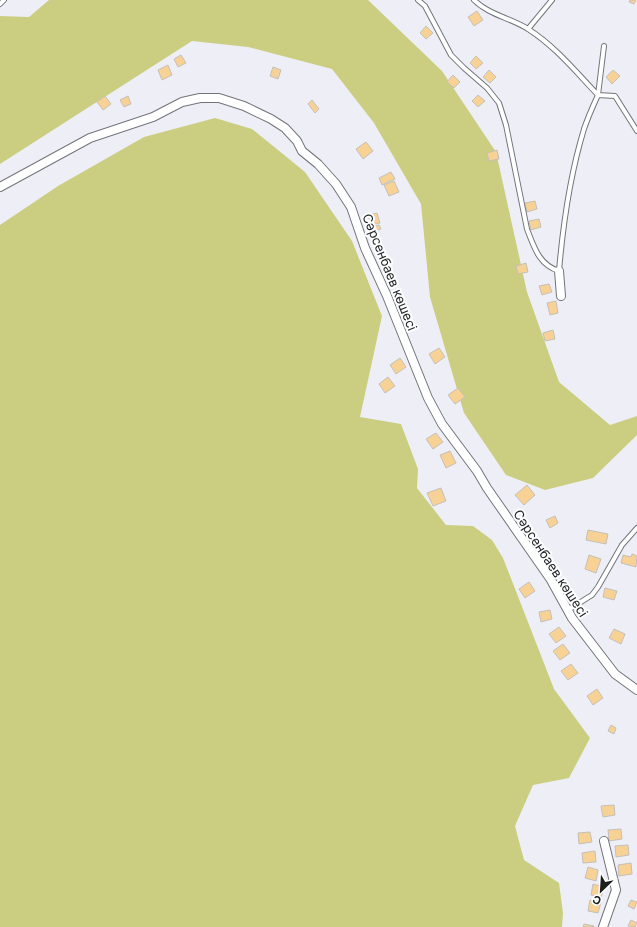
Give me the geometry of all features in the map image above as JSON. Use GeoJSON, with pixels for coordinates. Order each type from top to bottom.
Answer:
{"type":"FeatureCollection","features":[{"type":"Feature","properties":{"kind":"street","name":"Сәрсенбаев көшесі"},"geometry":{"type":"LineString","coordinates":[[0,188],[90,138],[153,117],[182,102],[200,98],[219,98],[244,106],[271,119],[285,128],[297,142],[302,151],[318,164],[336,184],[351,207],[365,248],[387,296],[428,398],[446,430],[477,471],[487,488],[551,580],[572,618],[614,674],[637,690]]}},
{"type":"Feature","properties":{"kind":"street"},"geometry":{"type":"LineString","coordinates":[[559,272],[561,296]]}},
{"type":"Feature","properties":{"kind":"street"},"geometry":{"type":"LineString","coordinates":[[603,927],[616,890],[604,841]]}},
{"type":"Feature","properties":{"kind":"lane"},"geometry":{"type":"LineString","coordinates":[[0,4],[4,0]]}},
{"type":"Feature","properties":{"kind":"lane"},"geometry":{"type":"LineString","coordinates":[[418,0],[425,6],[451,55],[487,88],[499,103],[506,125],[527,229],[532,244],[541,261],[559,272],[562,237],[574,168],[584,129],[598,94],[604,46]]}},
{"type":"Feature","properties":{"kind":"lane"},"geometry":{"type":"LineString","coordinates":[[474,0],[495,14],[528,28],[546,42],[598,94],[615,96],[637,131]]}},
{"type":"Feature","properties":{"kind":"lane"},"geometry":{"type":"LineString","coordinates":[[528,28],[552,0]]}},
{"type":"Feature","properties":{"kind":"lane"},"geometry":{"type":"LineString","coordinates":[[568,610],[592,595],[622,545],[637,528]]}},
{"type":"Feature","properties":{"kind":"green space"},"geometry":{"type":"Polygon","coordinates":[[[49,0],[368,0],[442,71],[496,152],[527,292],[559,382],[610,425],[637,416],[637,435],[593,478],[545,490],[506,475],[464,413],[430,297],[421,204],[374,123],[332,69],[248,47],[192,41],[0,164],[0,16],[29,17],[49,0]]]}},
{"type":"Feature","properties":{"kind":"green space"},"geometry":{"type":"Polygon","coordinates":[[[215,118],[252,129],[305,172],[352,241],[382,316],[360,417],[401,424],[418,469],[417,488],[446,525],[473,526],[492,540],[503,558],[554,689],[590,738],[569,778],[533,785],[515,826],[524,860],[559,883],[563,913],[562,927],[0,927],[0,225],[58,186],[144,137],[215,118]]]}},
{"type":"Feature","properties":{"kind":"building"},"geometry":{"type":"Polygon","coordinates":[[[630,0],[636,0],[634,4],[629,2],[630,0]]]}},
{"type":"Feature","properties":{"kind":"building"},"geometry":{"type":"Polygon","coordinates":[[[477,11],[483,20],[474,26],[468,17],[477,11]]]}},
{"type":"Feature","properties":{"kind":"building"},"geometry":{"type":"Polygon","coordinates":[[[426,26],[433,33],[426,39],[420,33],[426,26]]]}},
{"type":"Feature","properties":{"kind":"building"},"geometry":{"type":"Polygon","coordinates":[[[181,55],[186,63],[178,67],[174,59],[181,55]]]}},
{"type":"Feature","properties":{"kind":"building"},"geometry":{"type":"Polygon","coordinates":[[[476,56],[483,63],[476,69],[470,63],[476,56]]]}},
{"type":"Feature","properties":{"kind":"building"},"geometry":{"type":"Polygon","coordinates":[[[168,65],[172,75],[162,80],[158,70],[168,65]]]}},
{"type":"Feature","properties":{"kind":"building"},"geometry":{"type":"Polygon","coordinates":[[[273,67],[281,70],[278,79],[270,76],[273,67]]]}},
{"type":"Feature","properties":{"kind":"building"},"geometry":{"type":"Polygon","coordinates":[[[489,70],[496,77],[490,83],[483,77],[489,70]]]}},
{"type":"Feature","properties":{"kind":"building"},"geometry":{"type":"Polygon","coordinates":[[[613,70],[620,76],[612,84],[606,77],[613,70]]]}},
{"type":"Feature","properties":{"kind":"building"},"geometry":{"type":"Polygon","coordinates":[[[453,75],[460,82],[454,88],[447,82],[453,75]]]}},
{"type":"Feature","properties":{"kind":"building"},"geometry":{"type":"Polygon","coordinates":[[[478,95],[485,101],[478,107],[472,101],[478,95]]]}},
{"type":"Feature","properties":{"kind":"building"},"geometry":{"type":"Polygon","coordinates":[[[105,96],[111,104],[103,110],[97,102],[105,96]]]}},
{"type":"Feature","properties":{"kind":"building"},"geometry":{"type":"Polygon","coordinates":[[[128,96],[131,104],[124,107],[120,100],[128,96]]]}},
{"type":"Feature","properties":{"kind":"building"},"geometry":{"type":"Polygon","coordinates":[[[312,100],[319,109],[315,113],[308,104],[312,100]]]}},
{"type":"Feature","properties":{"kind":"building"},"geometry":{"type":"Polygon","coordinates":[[[366,142],[373,151],[363,159],[356,149],[366,142]]]}},
{"type":"Feature","properties":{"kind":"building"},"geometry":{"type":"Polygon","coordinates":[[[497,150],[499,159],[489,161],[487,153],[497,150]]]}},
{"type":"Feature","properties":{"kind":"building"},"geometry":{"type":"Polygon","coordinates":[[[391,172],[395,179],[382,185],[379,178],[391,172]]]}},
{"type":"Feature","properties":{"kind":"building"},"geometry":{"type":"Polygon","coordinates":[[[394,181],[399,192],[389,196],[384,185],[394,181]]]}},
{"type":"Feature","properties":{"kind":"building"},"geometry":{"type":"Polygon","coordinates":[[[535,201],[537,209],[527,212],[525,203],[535,201]]]}},
{"type":"Feature","properties":{"kind":"building"},"geometry":{"type":"Polygon","coordinates":[[[377,213],[380,223],[371,225],[368,215],[377,213]]]}},
{"type":"Feature","properties":{"kind":"building"},"geometry":{"type":"Polygon","coordinates":[[[539,219],[541,227],[531,230],[529,221],[539,219]]]}},
{"type":"Feature","properties":{"kind":"building"},"geometry":{"type":"Polygon","coordinates":[[[379,225],[381,229],[373,231],[372,227],[379,225]]]}},
{"type":"Feature","properties":{"kind":"building"},"geometry":{"type":"Polygon","coordinates":[[[526,263],[528,272],[518,274],[516,266],[526,263]]]}},
{"type":"Feature","properties":{"kind":"building"},"geometry":{"type":"Polygon","coordinates":[[[549,284],[552,292],[542,295],[539,286],[549,284]]]}},
{"type":"Feature","properties":{"kind":"building"},"geometry":{"type":"Polygon","coordinates":[[[556,301],[558,313],[550,315],[547,303],[556,301]]]}},
{"type":"Feature","properties":{"kind":"building"},"geometry":{"type":"Polygon","coordinates":[[[553,330],[555,339],[545,341],[543,333],[553,330]]]}},
{"type":"Feature","properties":{"kind":"building"},"geometry":{"type":"Polygon","coordinates":[[[439,348],[445,357],[435,364],[429,354],[439,348]]]}},
{"type":"Feature","properties":{"kind":"building"},"geometry":{"type":"Polygon","coordinates":[[[400,358],[406,367],[396,374],[390,365],[400,358]]]}},
{"type":"Feature","properties":{"kind":"building"},"geometry":{"type":"Polygon","coordinates":[[[388,377],[395,386],[385,393],[379,384],[388,377]]]}},
{"type":"Feature","properties":{"kind":"building"},"geometry":{"type":"Polygon","coordinates":[[[458,388],[465,397],[455,404],[448,395],[458,388]]]}},
{"type":"Feature","properties":{"kind":"building"},"geometry":{"type":"Polygon","coordinates":[[[436,433],[443,442],[433,449],[426,439],[436,433]]]}},
{"type":"Feature","properties":{"kind":"building"},"geometry":{"type":"Polygon","coordinates":[[[450,451],[456,463],[446,468],[440,455],[450,451]]]}},
{"type":"Feature","properties":{"kind":"building"},"geometry":{"type":"Polygon","coordinates":[[[527,485],[535,495],[524,505],[515,495],[527,485]]]}},
{"type":"Feature","properties":{"kind":"building"},"geometry":{"type":"Polygon","coordinates":[[[441,488],[446,501],[433,506],[427,493],[441,488]]]}},
{"type":"Feature","properties":{"kind":"building"},"geometry":{"type":"Polygon","coordinates":[[[555,516],[558,523],[550,528],[546,520],[555,516]]]}},
{"type":"Feature","properties":{"kind":"building"},"geometry":{"type":"Polygon","coordinates":[[[588,530],[608,534],[606,544],[586,540],[588,530]]]}},
{"type":"Feature","properties":{"kind":"building"},"geometry":{"type":"Polygon","coordinates":[[[632,554],[637,556],[636,567],[621,563],[623,555],[631,557],[632,554]]]}},
{"type":"Feature","properties":{"kind":"building"},"geometry":{"type":"Polygon","coordinates":[[[589,555],[601,559],[596,573],[585,569],[589,555]]]}},
{"type":"Feature","properties":{"kind":"building"},"geometry":{"type":"Polygon","coordinates":[[[529,582],[535,591],[525,598],[519,589],[529,582]]]}},
{"type":"Feature","properties":{"kind":"building"},"geometry":{"type":"Polygon","coordinates":[[[605,588],[617,591],[614,600],[603,597],[605,588]]]}},
{"type":"Feature","properties":{"kind":"building"},"geometry":{"type":"Polygon","coordinates":[[[550,610],[552,619],[541,622],[539,612],[550,610]]]}},
{"type":"Feature","properties":{"kind":"building"},"geometry":{"type":"Polygon","coordinates":[[[559,627],[566,636],[556,643],[549,634],[559,627]]]}},
{"type":"Feature","properties":{"kind":"building"},"geometry":{"type":"Polygon","coordinates":[[[614,629],[625,634],[621,644],[609,638],[614,629]]]}},
{"type":"Feature","properties":{"kind":"building"},"geometry":{"type":"Polygon","coordinates":[[[563,644],[570,653],[560,660],[553,651],[563,644]]]}},
{"type":"Feature","properties":{"kind":"building"},"geometry":{"type":"Polygon","coordinates":[[[571,664],[578,673],[568,680],[561,671],[571,664]]]}},
{"type":"Feature","properties":{"kind":"building"},"geometry":{"type":"Polygon","coordinates":[[[597,689],[603,698],[593,705],[587,696],[597,689]]]}},
{"type":"Feature","properties":{"kind":"building"},"geometry":{"type":"Polygon","coordinates":[[[611,725],[616,728],[614,734],[608,731],[611,725]]]}},
{"type":"Feature","properties":{"kind":"building"},"geometry":{"type":"Polygon","coordinates":[[[614,805],[615,815],[603,817],[601,806],[614,805]]]}},
{"type":"Feature","properties":{"kind":"building"},"geometry":{"type":"Polygon","coordinates":[[[621,829],[622,839],[609,841],[608,830],[621,829]]]}},
{"type":"Feature","properties":{"kind":"building"},"geometry":{"type":"Polygon","coordinates":[[[590,832],[592,842],[579,844],[578,833],[590,832]]]}},
{"type":"Feature","properties":{"kind":"building"},"geometry":{"type":"Polygon","coordinates":[[[628,845],[629,855],[616,857],[615,846],[628,845]]]}},
{"type":"Feature","properties":{"kind":"building"},"geometry":{"type":"Polygon","coordinates":[[[595,851],[596,862],[583,863],[582,853],[595,851]]]}},
{"type":"Feature","properties":{"kind":"building"},"geometry":{"type":"Polygon","coordinates":[[[631,863],[632,874],[619,876],[618,865],[631,863]]]}},
{"type":"Feature","properties":{"kind":"building"},"geometry":{"type":"Polygon","coordinates":[[[588,867],[598,870],[596,881],[585,878],[588,867]]]}},
{"type":"Feature","properties":{"kind":"building"},"geometry":{"type":"Polygon","coordinates":[[[593,884],[604,887],[601,898],[591,895],[593,884]]]}},
{"type":"Feature","properties":{"kind":"building"},"geometry":{"type":"Polygon","coordinates":[[[590,900],[601,902],[598,913],[588,911],[590,900]]]}},
{"type":"Feature","properties":{"kind":"building"},"geometry":{"type":"Polygon","coordinates":[[[631,900],[637,902],[634,909],[628,906],[631,900]]]}},
{"type":"Feature","properties":{"kind":"building"},"geometry":{"type":"Polygon","coordinates":[[[631,920],[637,923],[635,927],[628,926],[631,920]]]}},
{"type":"Feature","properties":{"kind":"building"},"geometry":{"type":"Polygon","coordinates":[[[584,924],[594,926],[594,927],[583,927],[584,924]]]}}]}
